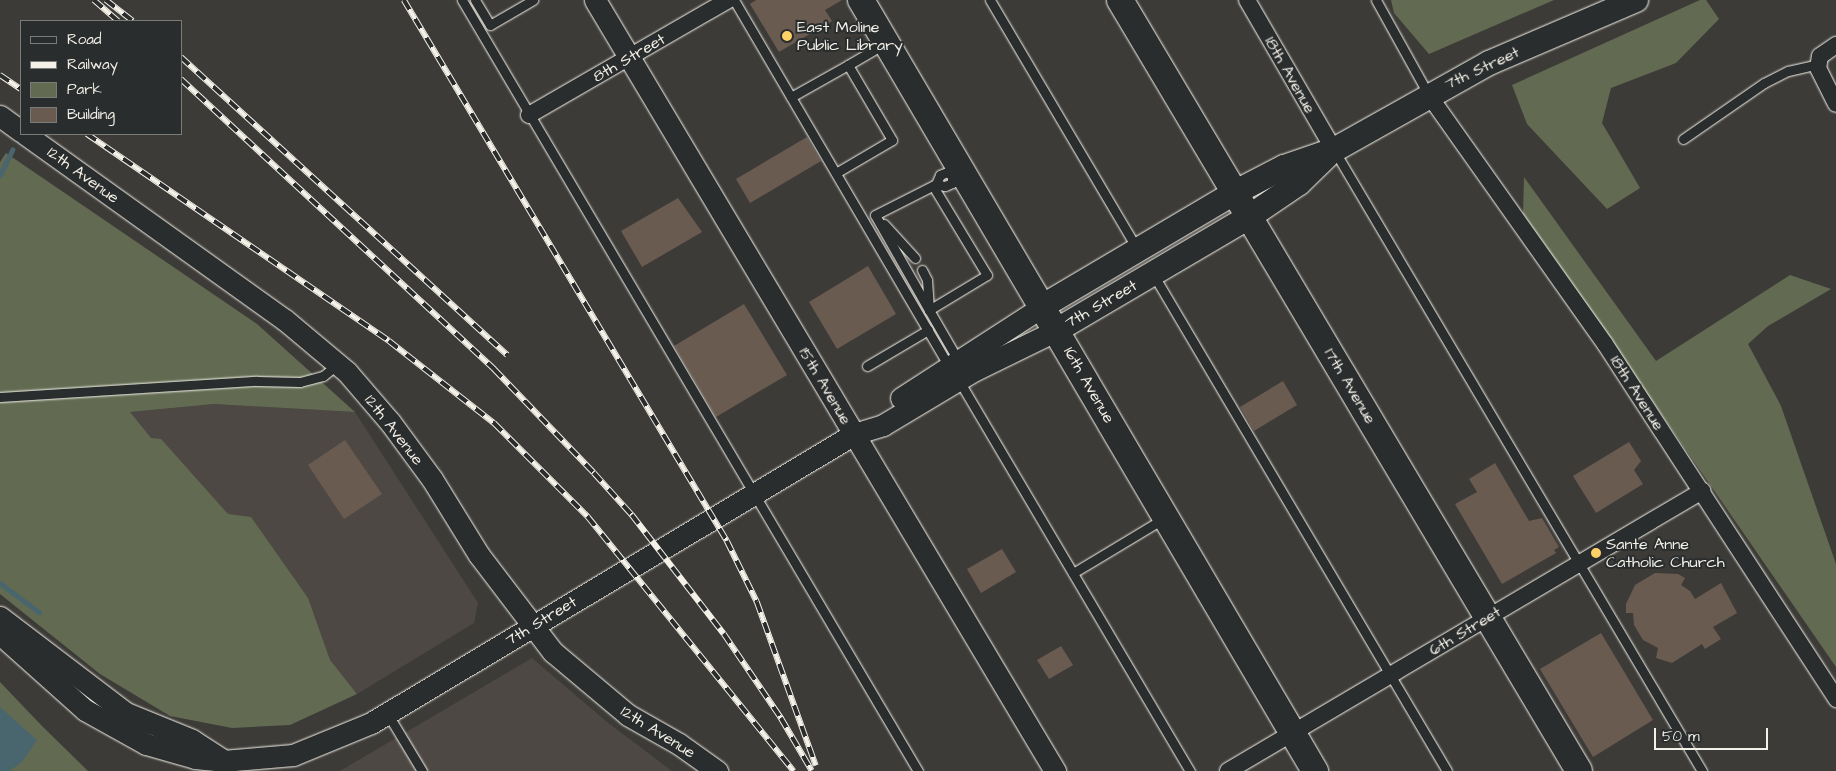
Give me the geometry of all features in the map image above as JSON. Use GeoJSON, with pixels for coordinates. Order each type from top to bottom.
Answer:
{"type":"FeatureCollection","features":[{"type":"Feature","properties":{"kind":"main road","name":"16th Avenue"},"geometry":{"type":"LineString","coordinates":[[861,0],[957,173],[1057,330],[1315,771]]}},
{"type":"Feature","properties":{"kind":"main road","name":"17th Avenue"},"geometry":{"type":"LineString","coordinates":[[1120,0],[1579,771]]}},
{"type":"Feature","properties":{"kind":"main road","name":"7th Street"},"geometry":{"type":"LineString","coordinates":[[1042,306],[1234,193],[1284,167],[1334,150],[1428,94],[1489,63],[1636,0]]}},
{"type":"Feature","properties":{"kind":"main road","name":"7th Street"},"geometry":{"type":"LineString","coordinates":[[1057,330],[1249,217],[1299,183],[1334,150]]}},
{"type":"Feature","properties":{"kind":"street","name":"15th Avenue"},"geometry":{"type":"LineString","coordinates":[[595,0],[1055,771]]}},
{"type":"Feature","properties":{"kind":"street","name":"8th Street"},"geometry":{"type":"LineString","coordinates":[[529,115],[728,0]]}},
{"type":"Feature","properties":{"kind":"street","name":"18th Avenue"},"geometry":{"type":"LineString","coordinates":[[1246,0],[1334,150]]}},
{"type":"Feature","properties":{"kind":"street"},"geometry":{"type":"LineString","coordinates":[[1836,45],[1820,56],[1819,64],[1836,104]]}},
{"type":"Feature","properties":{"kind":"street","name":"18th Avenue"},"geometry":{"type":"LineString","coordinates":[[1428,94],[1604,344],[1702,491],[1836,699]]}},
{"type":"Feature","properties":{"kind":"street"},"geometry":{"type":"LineString","coordinates":[[0,116],[20,130]]}},
{"type":"Feature","properties":{"kind":"street","name":"12th Avenue"},"geometry":{"type":"LineString","coordinates":[[26,135],[285,320],[338,364],[390,422],[432,479],[479,555],[553,652],[601,695],[717,771]]}},
{"type":"Feature","properties":{"kind":"street","name":"7th Street"},"geometry":{"type":"LineString","coordinates":[[0,634],[85,710],[139,740],[174,753],[222,766],[293,755],[387,713],[854,434],[883,425],[1042,306]]}},
{"type":"Feature","properties":{"kind":"street","name":"7th Street"},"geometry":{"type":"LineString","coordinates":[[956,369],[1057,330]]}},
{"type":"Feature","properties":{"kind":"street","name":"6th Street"},"geometry":{"type":"LineString","coordinates":[[1228,771],[1702,491]]}},
{"type":"Feature","properties":{"kind":"street"},"geometry":{"type":"LineString","coordinates":[[0,617],[126,713],[192,740],[222,766]]}},
{"type":"Feature","properties":{"kind":"street"},"geometry":{"type":"LineString","coordinates":[[174,753],[186,760],[194,771]]}},
{"type":"Feature","properties":{"kind":"lane"},"geometry":{"type":"LineString","coordinates":[[462,0],[918,771]]}},
{"type":"Feature","properties":{"kind":"lane"},"geometry":{"type":"LineString","coordinates":[[475,0],[490,25],[532,0]]}},
{"type":"Feature","properties":{"kind":"lane"},"geometry":{"type":"LineString","coordinates":[[734,0],[928,330],[956,369]]}},
{"type":"Feature","properties":{"kind":"lane"},"geometry":{"type":"LineString","coordinates":[[990,0],[1138,249]]}},
{"type":"Feature","properties":{"kind":"lane"},"geometry":{"type":"LineString","coordinates":[[1376,0],[1428,94]]}},
{"type":"Feature","properties":{"kind":"lane"},"geometry":{"type":"LineString","coordinates":[[791,97],[886,42]]}},
{"type":"Feature","properties":{"kind":"lane"},"geometry":{"type":"LineString","coordinates":[[1683,139],[1764,83],[1788,71],[1819,64]]}},
{"type":"Feature","properties":{"kind":"lane"},"geometry":{"type":"LineString","coordinates":[[836,173],[892,140],[848,65]]}},
{"type":"Feature","properties":{"kind":"lane"},"geometry":{"type":"LineString","coordinates":[[1334,150],[1702,771]]}},
{"type":"Feature","properties":{"kind":"lane"},"geometry":{"type":"LineString","coordinates":[[875,215],[935,185],[940,175],[947,172],[957,173]]}},
{"type":"Feature","properties":{"kind":"lane"},"geometry":{"type":"LineString","coordinates":[[929,310],[987,275],[935,185]]}},
{"type":"Feature","properties":{"kind":"lane"},"geometry":{"type":"LineString","coordinates":[[875,215],[915,258]]}},
{"type":"Feature","properties":{"kind":"lane"},"geometry":{"type":"LineString","coordinates":[[875,215],[929,310],[956,369],[1073,573],[1190,771]]}},
{"type":"Feature","properties":{"kind":"lane"},"geometry":{"type":"LineString","coordinates":[[922,270],[927,280],[929,310]]}},
{"type":"Feature","properties":{"kind":"lane"},"geometry":{"type":"LineString","coordinates":[[1152,274],[1447,771]]}},
{"type":"Feature","properties":{"kind":"lane"},"geometry":{"type":"LineString","coordinates":[[867,366],[928,330]]}},
{"type":"Feature","properties":{"kind":"lane"},"geometry":{"type":"LineString","coordinates":[[0,397],[257,381],[300,382],[323,376],[338,364]]}},
{"type":"Feature","properties":{"kind":"lane"},"geometry":{"type":"LineString","coordinates":[[1073,573],[1166,517]]}},
{"type":"Feature","properties":{"kind":"lane"},"geometry":{"type":"LineString","coordinates":[[387,713],[422,771]]}},
{"type":"Feature","properties":{"kind":"shaded area"},"geometry":{"type":"Polygon","coordinates":[[[214,404],[355,412],[478,603],[474,623],[357,694],[129,412],[214,404]]]}},
{"type":"Feature","properties":{"kind":"shaded area"},"geometry":{"type":"Polygon","coordinates":[[[532,658],[607,722],[672,771],[340,771],[532,658]]]}},
{"type":"Feature","properties":{"kind":"green space"},"geometry":{"type":"Polygon","coordinates":[[[1391,0],[1554,0],[1429,54],[1394,13],[1391,0]]]}},
{"type":"Feature","properties":{"kind":"green space"},"geometry":{"type":"Polygon","coordinates":[[[1700,0],[1706,0],[1719,19],[1676,63],[1611,88],[1602,123],[1640,188],[1607,209],[1527,124],[1512,85],[1700,0]]]}},
{"type":"Feature","properties":{"kind":"green space"},"geometry":{"type":"Polygon","coordinates":[[[6,153],[257,324],[355,412],[214,404],[130,412],[151,438],[161,439],[228,514],[251,517],[308,598],[330,660],[357,694],[290,725],[232,728],[170,716],[100,674],[0,594],[0,162],[6,153]]]}},
{"type":"Feature","properties":{"kind":"green space"},"geometry":{"type":"Polygon","coordinates":[[[1524,177],[1656,361],[1790,275],[1831,289],[1768,326],[1748,344],[1781,406],[1836,564],[1836,667],[1523,214],[1524,177]]]}},
{"type":"Feature","properties":{"kind":"green space"},"geometry":{"type":"Polygon","coordinates":[[[0,682],[42,726],[88,771],[0,771],[0,682]]]}},
{"type":"Feature","properties":{"kind":"water"},"geometry":{"type":"Polygon","coordinates":[[[0,707],[37,740],[22,762],[9,771],[0,771],[0,707]]]}},
{"type":"Feature","properties":{"kind":"building","name":"East Moline Public Library"},"geometry":{"type":"Polygon","coordinates":[[[756,0],[842,0],[825,10],[832,21],[779,52],[750,4],[756,0]]]}},
{"type":"Feature","properties":{"kind":"building"},"geometry":{"type":"Polygon","coordinates":[[[807,137],[821,161],[750,203],[736,179],[807,137]]]}},
{"type":"Feature","properties":{"kind":"building"},"geometry":{"type":"Polygon","coordinates":[[[678,198],[702,232],[642,267],[621,231],[678,198]]]}},
{"type":"Feature","properties":{"kind":"building"},"geometry":{"type":"Polygon","coordinates":[[[868,266],[896,314],[837,349],[809,302],[868,266]]]}},
{"type":"Feature","properties":{"kind":"building"},"geometry":{"type":"Polygon","coordinates":[[[744,304],[787,375],[716,417],[674,346],[744,304]]]}},
{"type":"Feature","properties":{"kind":"building"},"geometry":{"type":"Polygon","coordinates":[[[1283,381],[1297,405],[1254,431],[1240,407],[1283,381]]]}},
{"type":"Feature","properties":{"kind":"building"},"geometry":{"type":"Polygon","coordinates":[[[345,440],[382,494],[344,519],[308,465],[345,440]]]}},
{"type":"Feature","properties":{"kind":"building"},"geometry":{"type":"Polygon","coordinates":[[[1629,442],[1641,461],[1634,470],[1643,484],[1596,513],[1573,476],[1629,442]]]}},
{"type":"Feature","properties":{"kind":"building"},"geometry":{"type":"Polygon","coordinates":[[[1495,463],[1529,521],[1542,518],[1559,547],[1554,550],[1556,553],[1502,584],[1455,504],[1477,492],[1469,479],[1495,463]]]}},
{"type":"Feature","properties":{"kind":"building"},"geometry":{"type":"Polygon","coordinates":[[[1002,549],[1016,572],[981,593],[967,569],[1002,549]]]}},
{"type":"Feature","properties":{"kind":"building"},"geometry":{"type":"Polygon","coordinates":[[[1655,573],[1678,574],[1685,578],[1681,585],[1690,591],[1695,599],[1721,583],[1737,613],[1713,627],[1721,639],[1705,649],[1702,644],[1672,663],[1656,658],[1658,648],[1643,640],[1634,625],[1633,613],[1626,613],[1626,604],[1635,585],[1655,573]]]}},
{"type":"Feature","properties":{"kind":"building"},"geometry":{"type":"Polygon","coordinates":[[[1601,633],[1653,720],[1593,757],[1540,669],[1601,633]]]}},
{"type":"Feature","properties":{"kind":"building"},"geometry":{"type":"Polygon","coordinates":[[[1061,646],[1073,665],[1049,679],[1037,660],[1061,646]]]}},
{"type":"Feature","properties":{"kind":"waterway"},"geometry":{"type":"LineString","coordinates":[[0,175],[12,150]]}},
{"type":"Feature","properties":{"kind":"waterway"},"geometry":{"type":"LineString","coordinates":[[0,583],[39,612]]}},
{"type":"Feature","properties":{"kind":"railway"},"geometry":{"type":"LineString","coordinates":[[94,0],[117,20]]}},
{"type":"Feature","properties":{"kind":"railway"},"geometry":{"type":"LineString","coordinates":[[106,0],[132,20]]}},
{"type":"Feature","properties":{"kind":"railway"},"geometry":{"type":"LineString","coordinates":[[404,0],[727,541],[757,602],[816,766]]}},
{"type":"Feature","properties":{"kind":"railway"},"geometry":{"type":"LineString","coordinates":[[182,58],[507,355]]}},
{"type":"Feature","properties":{"kind":"railway"},"geometry":{"type":"LineString","coordinates":[[0,75],[20,88]]}},
{"type":"Feature","properties":{"kind":"railway"},"geometry":{"type":"LineString","coordinates":[[182,80],[494,369],[594,473],[632,515],[724,634],[781,718],[812,771]]}},
{"type":"Feature","properties":{"kind":"railway"},"geometry":{"type":"LineString","coordinates":[[88,135],[389,341],[494,423],[588,517],[794,771]]}},
{"type":"Feature","properties":{"kind":"place","name":"East Moline Public Library"},"geometry":{"type":"Point","coordinates":[787,36]}},
{"type":"Feature","properties":{"kind":"place","name":"Sante Anne Catholic Church"},"geometry":{"type":"Point","coordinates":[1596,553]}}]}
